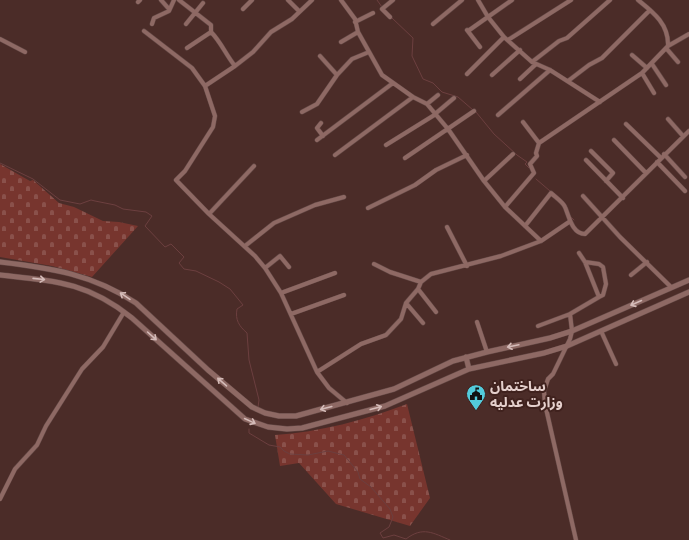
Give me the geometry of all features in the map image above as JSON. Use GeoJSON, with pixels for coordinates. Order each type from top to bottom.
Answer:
{"type":"FeatureCollection","features":[{"type":"Feature","properties":{"kind":"street"},"geometry":{"type":"LineString","coordinates":[[161,0],[169,9]]}},
{"type":"Feature","properties":{"kind":"street"},"geometry":{"type":"LineString","coordinates":[[152,24],[154,18],[169,9],[174,0]]}},
{"type":"Feature","properties":{"kind":"street"},"geometry":{"type":"LineString","coordinates":[[179,0],[211,25],[211,32],[235,66]]}},
{"type":"Feature","properties":{"kind":"street"},"geometry":{"type":"LineString","coordinates":[[243,9],[252,0]]}},
{"type":"Feature","properties":{"kind":"street"},"geometry":{"type":"LineString","coordinates":[[288,0],[299,11]]}},
{"type":"Feature","properties":{"kind":"street"},"geometry":{"type":"LineString","coordinates":[[205,86],[253,52],[271,32],[292,19],[312,0]]}},
{"type":"Feature","properties":{"kind":"street"},"geometry":{"type":"LineString","coordinates":[[342,0],[356,19],[355,22],[358,32],[382,75],[413,97],[427,104],[448,129],[484,181],[505,207],[541,241]]}},
{"type":"Feature","properties":{"kind":"street"},"geometry":{"type":"LineString","coordinates":[[390,17],[382,9],[392,0]]}},
{"type":"Feature","properties":{"kind":"street"},"geometry":{"type":"LineString","coordinates":[[433,24],[462,0]]}},
{"type":"Feature","properties":{"kind":"street"},"geometry":{"type":"LineString","coordinates":[[478,0],[488,17],[506,39],[534,63],[550,70],[600,102]]}},
{"type":"Feature","properties":{"kind":"street"},"geometry":{"type":"LineString","coordinates":[[480,47],[467,30],[512,0]]}},
{"type":"Feature","properties":{"kind":"street"},"geometry":{"type":"LineString","coordinates":[[467,74],[506,39],[571,0]]}},
{"type":"Feature","properties":{"kind":"street"},"geometry":{"type":"LineString","coordinates":[[520,80],[534,63],[559,40],[567,38],[610,0]]}},
{"type":"Feature","properties":{"kind":"street"},"geometry":{"type":"LineString","coordinates":[[638,0],[657,15],[665,28],[668,38],[667,47],[678,62]]}},
{"type":"Feature","properties":{"kind":"street"},"geometry":{"type":"LineString","coordinates":[[186,24],[203,3]]}},
{"type":"Feature","properties":{"kind":"street"},"geometry":{"type":"LineString","coordinates":[[568,81],[589,65],[602,58],[650,10]]}},
{"type":"Feature","properties":{"kind":"street"},"geometry":{"type":"LineString","coordinates":[[355,22],[373,12]]}},
{"type":"Feature","properties":{"kind":"street"},"geometry":{"type":"LineString","coordinates":[[144,31],[192,68],[205,86],[215,116],[212,127],[185,171],[176,180],[209,214],[245,246],[265,268],[281,293],[317,372],[329,388],[347,403]]}},
{"type":"Feature","properties":{"kind":"street"},"geometry":{"type":"LineString","coordinates":[[187,48],[211,32]]}},
{"type":"Feature","properties":{"kind":"street"},"geometry":{"type":"LineString","coordinates":[[342,42],[358,32]]}},
{"type":"Feature","properties":{"kind":"street"},"geometry":{"type":"LineString","coordinates":[[505,207],[534,173],[530,164],[537,156],[536,153],[539,143],[642,73],[667,47],[689,34]]}},
{"type":"Feature","properties":{"kind":"street"},"geometry":{"type":"LineString","coordinates":[[0,39],[25,52]]}},
{"type":"Feature","properties":{"kind":"street"},"geometry":{"type":"LineString","coordinates":[[492,75],[520,50]]}},
{"type":"Feature","properties":{"kind":"street"},"geometry":{"type":"LineString","coordinates":[[302,112],[316,105],[337,74],[353,58],[369,52]]}},
{"type":"Feature","properties":{"kind":"street"},"geometry":{"type":"LineString","coordinates":[[632,55],[646,68]]}},
{"type":"Feature","properties":{"kind":"street"},"geometry":{"type":"LineString","coordinates":[[320,56],[337,74]]}},
{"type":"Feature","properties":{"kind":"street"},"geometry":{"type":"LineString","coordinates":[[652,64],[666,85]]}},
{"type":"Feature","properties":{"kind":"street"},"geometry":{"type":"LineString","coordinates":[[498,115],[550,70]]}},
{"type":"Feature","properties":{"kind":"street"},"geometry":{"type":"LineString","coordinates":[[642,73],[654,93]]}},
{"type":"Feature","properties":{"kind":"street"},"geometry":{"type":"LineString","coordinates":[[317,140],[393,83]]}},
{"type":"Feature","properties":{"kind":"street"},"geometry":{"type":"LineString","coordinates":[[427,104],[438,95]]}},
{"type":"Feature","properties":{"kind":"street"},"geometry":{"type":"LineString","coordinates":[[335,155],[413,97]]}},
{"type":"Feature","properties":{"kind":"street"},"geometry":{"type":"LineString","coordinates":[[386,145],[435,114],[454,98]]}},
{"type":"Feature","properties":{"kind":"street"},"geometry":{"type":"LineString","coordinates":[[405,158],[474,111]]}},
{"type":"Feature","properties":{"kind":"street"},"geometry":{"type":"LineString","coordinates":[[668,119],[683,136]]}},
{"type":"Feature","properties":{"kind":"street"},"geometry":{"type":"LineString","coordinates":[[523,122],[539,143]]}},
{"type":"Feature","properties":{"kind":"street"},"geometry":{"type":"LineString","coordinates":[[321,123],[316,128],[323,136]]}},
{"type":"Feature","properties":{"kind":"street"},"geometry":{"type":"LineString","coordinates":[[626,124],[685,177]]}},
{"type":"Feature","properties":{"kind":"street"},"geometry":{"type":"LineString","coordinates":[[525,226],[551,193],[565,206],[569,222],[581,233],[585,234],[603,218],[662,156],[689,131]]}},
{"type":"Feature","properties":{"kind":"street"},"geometry":{"type":"LineString","coordinates":[[614,140],[646,173]]}},
{"type":"Feature","properties":{"kind":"street"},"geometry":{"type":"LineString","coordinates":[[591,151],[613,173],[606,180]]}},
{"type":"Feature","properties":{"kind":"street"},"geometry":{"type":"LineString","coordinates":[[484,181],[513,154]]}},
{"type":"Feature","properties":{"kind":"street"},"geometry":{"type":"LineString","coordinates":[[368,208],[415,185],[436,170],[467,155]]}},
{"type":"Feature","properties":{"kind":"street"},"geometry":{"type":"LineString","coordinates":[[586,160],[623,198]]}},
{"type":"Feature","properties":{"kind":"street"},"geometry":{"type":"LineString","coordinates":[[657,162],[685,191]]}},
{"type":"Feature","properties":{"kind":"street"},"geometry":{"type":"LineString","coordinates":[[209,214],[254,166]]}},
{"type":"Feature","properties":{"kind":"street"},"geometry":{"type":"LineString","coordinates":[[583,196],[620,237],[671,287]]}},
{"type":"Feature","properties":{"kind":"street"},"geometry":{"type":"LineString","coordinates":[[245,246],[274,223],[315,205],[344,197]]}},
{"type":"Feature","properties":{"kind":"street"},"geometry":{"type":"LineString","coordinates":[[317,372],[361,344],[386,335],[401,319],[406,303],[418,289],[421,282],[431,274],[467,266],[501,256],[541,241],[569,222]]}},
{"type":"Feature","properties":{"kind":"street"},"geometry":{"type":"LineString","coordinates":[[447,227],[467,266]]}},
{"type":"Feature","properties":{"kind":"street"},"geometry":{"type":"LineString","coordinates":[[578,253],[585,262],[599,297]]}},
{"type":"Feature","properties":{"kind":"street"},"geometry":{"type":"LineString","coordinates":[[265,268],[280,256],[289,267]]}},
{"type":"Feature","properties":{"kind":"street"},"geometry":{"type":"LineString","coordinates":[[0,262],[48,268],[93,280],[117,290],[136,303],[240,398],[265,413],[279,416],[296,416],[347,403],[394,389],[453,361],[550,338],[572,331],[689,280]]}},
{"type":"Feature","properties":{"kind":"street"},"geometry":{"type":"LineString","coordinates":[[538,326],[570,314],[603,295],[606,284],[603,267],[599,264],[585,262]]}},
{"type":"Feature","properties":{"kind":"street"},"geometry":{"type":"LineString","coordinates":[[631,275],[647,262]]}},
{"type":"Feature","properties":{"kind":"street"},"geometry":{"type":"LineString","coordinates":[[374,264],[390,272],[421,282]]}},
{"type":"Feature","properties":{"kind":"street"},"geometry":{"type":"LineString","coordinates":[[281,293],[335,272]]}},
{"type":"Feature","properties":{"kind":"street"},"geometry":{"type":"LineString","coordinates":[[0,275],[75,285],[97,294],[124,312],[245,419],[268,427],[287,430],[302,428],[385,406],[469,369],[544,353],[567,346],[689,292]]}},
{"type":"Feature","properties":{"kind":"street"},"geometry":{"type":"LineString","coordinates":[[418,289],[436,312]]}},
{"type":"Feature","properties":{"kind":"street"},"geometry":{"type":"LineString","coordinates":[[291,314],[344,294]]}},
{"type":"Feature","properties":{"kind":"street"},"geometry":{"type":"LineString","coordinates":[[406,303],[423,323]]}},
{"type":"Feature","properties":{"kind":"street"},"geometry":{"type":"LineString","coordinates":[[0,499],[15,469],[37,446],[46,426],[82,370],[103,347],[124,312]]}},
{"type":"Feature","properties":{"kind":"street"},"geometry":{"type":"LineString","coordinates":[[570,314],[572,331],[567,346],[554,374],[548,380],[544,391],[545,404],[576,540]]}},
{"type":"Feature","properties":{"kind":"street"},"geometry":{"type":"LineString","coordinates":[[477,322],[487,352]]}},
{"type":"Feature","properties":{"kind":"street"},"geometry":{"type":"LineString","coordinates":[[601,331],[616,364]]}},
{"type":"Feature","properties":{"kind":"street"},"geometry":{"type":"LineString","coordinates":[[466,357],[469,369]]}},
{"type":"Feature","properties":{"kind":"green space"},"geometry":{"type":"Polygon","coordinates":[[[0,164],[30,181],[33,180],[59,203],[74,207],[103,221],[119,222],[138,226],[92,277],[52,266],[0,257],[0,164]]]}},
{"type":"Feature","properties":{"kind":"green space"},"geometry":{"type":"Polygon","coordinates":[[[407,404],[430,498],[410,526],[336,504],[299,463],[280,466],[275,435],[325,428],[375,415],[407,404]]]}},
{"type":"Feature","properties":{"kind":"waterway"},"geometry":{"type":"LineString","coordinates":[[377,0],[382,7]]}},
{"type":"Feature","properties":{"kind":"waterway"},"geometry":{"type":"LineString","coordinates":[[392,18],[413,38],[412,56],[423,79],[433,83],[442,92],[458,97],[473,110]]}},
{"type":"Feature","properties":{"kind":"waterway"},"geometry":{"type":"LineString","coordinates":[[476,112],[494,134],[527,162],[525,164],[529,168]]}},
{"type":"Feature","properties":{"kind":"waterway"},"geometry":{"type":"LineString","coordinates":[[0,163],[33,179],[60,200],[80,204],[91,200],[115,205],[123,209],[146,212],[152,216],[145,226],[165,247],[171,244],[184,257],[179,263],[184,269],[196,271],[230,289],[243,305],[237,309],[237,320],[247,333],[249,360],[259,400],[258,407]]}},
{"type":"Feature","properties":{"kind":"waterway"},"geometry":{"type":"LineString","coordinates":[[536,179],[550,191]]}},
{"type":"Feature","properties":{"kind":"waterway"},"geometry":{"type":"LineString","coordinates":[[555,194],[560,198]]}},
{"type":"Feature","properties":{"kind":"waterway"},"geometry":{"type":"LineString","coordinates":[[570,216],[574,220]]}},
{"type":"Feature","properties":{"kind":"waterway"},"geometry":{"type":"LineString","coordinates":[[249,429],[249,433],[269,445],[280,447],[290,454],[308,455],[328,451],[344,455],[358,472],[360,479],[371,487],[390,509],[393,517],[389,527],[380,533],[383,538],[394,535],[406,539],[418,533],[428,532],[450,540]]}},
{"type":"Feature","properties":{"kind":"place","name":"ساختمان وزارت عدلیه"},"geometry":{"type":"Point","coordinates":[476,411]}}]}
